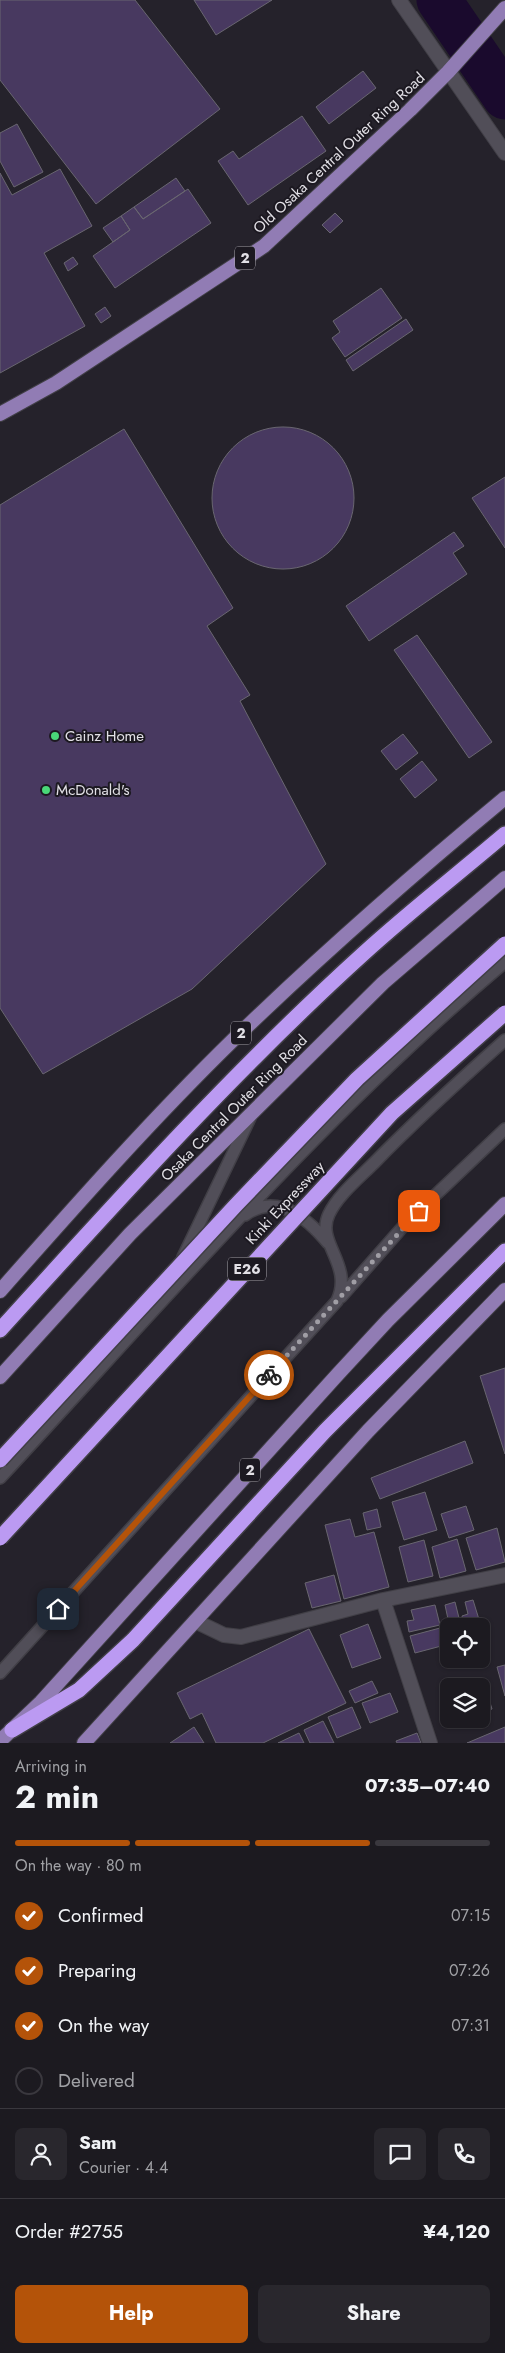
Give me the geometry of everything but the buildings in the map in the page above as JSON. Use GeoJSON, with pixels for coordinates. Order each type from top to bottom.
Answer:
{"type":"FeatureCollection","features":[{"type":"Feature","properties":{"kind":"highway"},"geometry":{"type":"LineString","coordinates":[[0,1330],[210,1102],[363,954],[505,834]]}},
{"type":"Feature","properties":{"kind":"highway"},"geometry":{"type":"LineString","coordinates":[[0,1460],[229,1212],[357,1079],[505,944]]}},
{"type":"Feature","properties":{"kind":"highway","name":"Kinki Expressway"},"geometry":{"type":"LineString","coordinates":[[0,1538],[392,1113],[505,1013]]}},
{"type":"Feature","properties":{"kind":"highway"},"geometry":{"type":"LineString","coordinates":[[12,1730],[78,1690],[132,1640],[319,1438],[505,1251]]}},
{"type":"Feature","properties":{"kind":"main road","name":"Old Osaka Central Outer Ring Road"},"geometry":{"type":"LineString","coordinates":[[0,414],[56,383],[264,246],[448,72],[505,8]]}},
{"type":"Feature","properties":{"kind":"main road","name":"2"},"geometry":{"type":"LineString","coordinates":[[0,1291],[157,1117],[234,1039],[358,923],[505,798]]}},
{"type":"Feature","properties":{"kind":"main road","name":"Osaka Central Outer Ring Road"},"geometry":{"type":"LineString","coordinates":[[0,1377],[130,1234],[383,983],[505,878]]}},
{"type":"Feature","properties":{"kind":"main road","name":"2"},"geometry":{"type":"LineString","coordinates":[[0,1742],[41,1702],[362,1347],[505,1204]]}},
{"type":"Feature","properties":{"kind":"main road"},"geometry":{"type":"LineString","coordinates":[[84,1743],[368,1431],[505,1290]]}},
{"type":"Feature","properties":{"kind":"street"},"geometry":{"type":"LineString","coordinates":[[399,0],[505,153]]}},
{"type":"Feature","properties":{"kind":"street"},"geometry":{"type":"LineString","coordinates":[[195,1621],[224,1635],[241,1636],[383,1600],[505,1575]]}},
{"type":"Feature","properties":{"kind":"street"},"geometry":{"type":"LineString","coordinates":[[383,1600],[430,1743]]}},
{"type":"Feature","properties":{"kind":"lane"},"geometry":{"type":"LineString","coordinates":[[0,1478],[231,1224],[411,1044],[505,962]]}},
{"type":"Feature","properties":{"kind":"lane"},"geometry":{"type":"LineString","coordinates":[[337,1301],[343,1281],[339,1264],[326,1233],[327,1220],[341,1198],[412,1125],[505,1040]]}},
{"type":"Feature","properties":{"kind":"lane"},"geometry":{"type":"LineString","coordinates":[[165,1295],[252,1113]]}},
{"type":"Feature","properties":{"kind":"lane"},"geometry":{"type":"LineString","coordinates":[[0,1672],[407,1222],[505,1129]]}},
{"type":"Feature","properties":{"kind":"lane"},"geometry":{"type":"LineString","coordinates":[[231,1224],[253,1209],[275,1205],[297,1214],[330,1244]]}},
{"type":"Feature","properties":{"kind":"lane"},"geometry":{"type":"LineString","coordinates":[[0,1449],[47,1426]]}},
{"type":"Feature","properties":{"kind":"waterway"},"geometry":{"type":"LineString","coordinates":[[439,0],[505,97]]}},
{"type":"Feature","properties":{"kind":"way so far"},"geometry":{"type":"LineString","coordinates":[[269,1375],[419,1211]]}},
{"type":"Feature","properties":{"kind":"place","name":"Cainz Home"},"geometry":{"type":"Point","coordinates":[55,736]}},
{"type":"Feature","properties":{"kind":"place","name":"McDonald's"},"geometry":{"type":"Point","coordinates":[46,790]}},
{"type":"Feature","properties":{"kind":"route"},"geometry":{"type":"LineString","coordinates":[[58,1609],[269,1375]]}}]}
